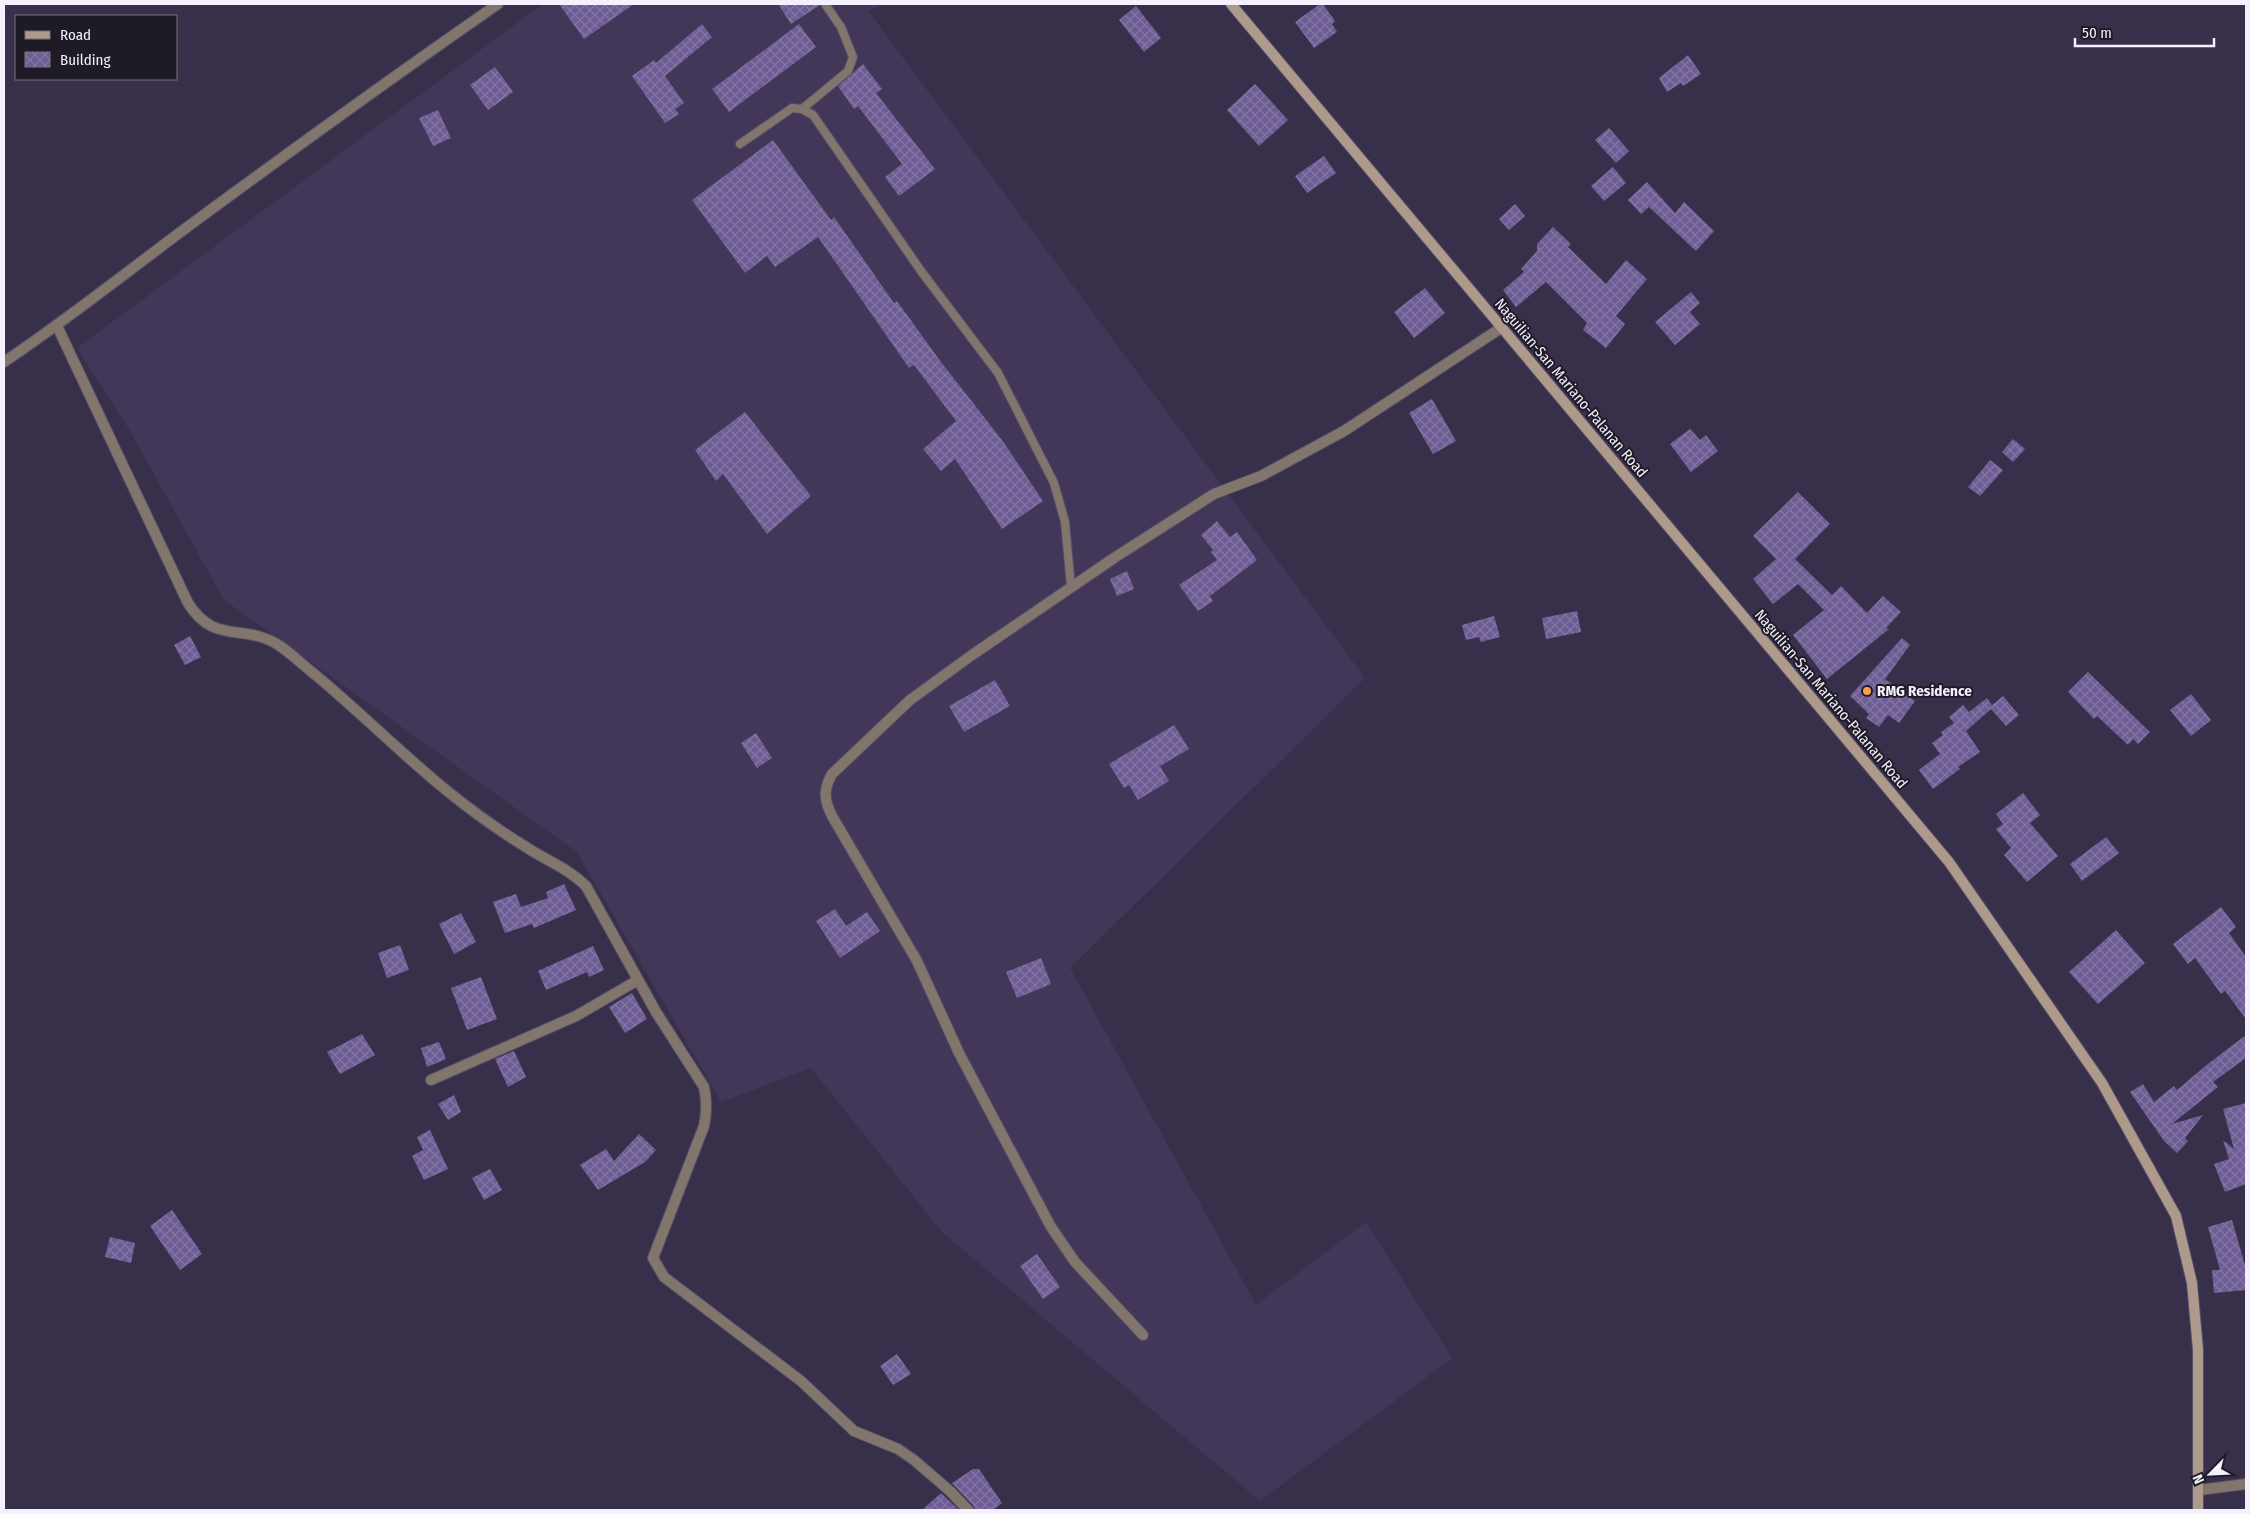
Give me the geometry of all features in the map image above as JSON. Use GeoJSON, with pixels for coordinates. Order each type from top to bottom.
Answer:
{"type":"FeatureCollection","features":[{"type":"Feature","properties":{"kind":"main road","name":"Naguilian-San Mariano-Palanan Road"},"geometry":{"type":"LineString","coordinates":[[1231,4],[1949,862],[2102,1083],[2176,1216],[2192,1283],[2198,1350],[2198,1510]]}},
{"type":"Feature","properties":{"kind":"street"},"geometry":{"type":"LineString","coordinates":[[4,362],[57,326],[353,104],[498,4]]}},
{"type":"Feature","properties":{"kind":"street"},"geometry":{"type":"LineString","coordinates":[[57,326],[188,603],[197,618],[222,631],[252,634],[266,638],[280,646],[351,705],[445,789],[493,826],[573,874],[586,886],[656,1012],[704,1087],[706,1099],[704,1126],[652,1258],[664,1278],[801,1381],[854,1431],[898,1449],[914,1460],[950,1491],[968,1510]]}},
{"type":"Feature","properties":{"kind":"street"},"geometry":{"type":"LineString","coordinates":[[1143,1335],[1075,1262],[1051,1227],[959,1053],[917,961],[832,816],[824,794],[826,784],[832,774],[910,700],[1071,587],[1214,494],[1261,476],[1344,431],[1502,328]]}},
{"type":"Feature","properties":{"kind":"street"},"geometry":{"type":"LineString","coordinates":[[431,1080],[576,1016],[638,980]]}},
{"type":"Feature","properties":{"kind":"street"},"geometry":{"type":"LineString","coordinates":[[2199,1490],[2246,1484]]}},
{"type":"Feature","properties":{"kind":"lane"},"geometry":{"type":"LineString","coordinates":[[802,109],[848,71],[853,57],[841,27],[825,4]]}},
{"type":"Feature","properties":{"kind":"lane"},"geometry":{"type":"LineString","coordinates":[[740,144],[792,108],[802,109],[813,115],[921,271],[998,373],[1054,484],[1065,522],[1071,587]]}},
{"type":"Feature","properties":{"kind":"shaded area"},"geometry":{"type":"Polygon","coordinates":[[[543,4],[882,4],[869,12],[1365,678],[1070,968],[1256,1305],[1366,1222],[1452,1358],[1260,1501],[942,1232],[811,1068],[721,1102],[577,852],[224,600],[130,431],[77,348],[543,4]]]}},
{"type":"Feature","properties":{"kind":"building"},"geometry":{"type":"Polygon","coordinates":[[[559,4],[634,4],[584,39],[559,4]]]}},
{"type":"Feature","properties":{"kind":"building"},"geometry":{"type":"Polygon","coordinates":[[[778,4],[819,4],[820,5],[791,24],[778,4]]]}},
{"type":"Feature","properties":{"kind":"building"},"geometry":{"type":"Polygon","coordinates":[[[1320,4],[1323,4],[1335,21],[1332,24],[1337,32],[1314,48],[1295,22],[1320,4]]]}},
{"type":"Feature","properties":{"kind":"building"},"geometry":{"type":"Polygon","coordinates":[[[1136,6],[1161,38],[1144,52],[1119,20],[1136,6]]]}},
{"type":"Feature","properties":{"kind":"building"},"geometry":{"type":"Polygon","coordinates":[[[702,24],[712,37],[665,76],[684,103],[675,109],[679,114],[665,123],[632,76],[654,60],[656,63],[702,24]]]}},
{"type":"Feature","properties":{"kind":"building"},"geometry":{"type":"Polygon","coordinates":[[[799,24],[816,47],[729,112],[712,89],[799,24]]]}},
{"type":"Feature","properties":{"kind":"building"},"geometry":{"type":"Polygon","coordinates":[[[1688,55],[1701,74],[1683,86],[1681,83],[1667,92],[1659,78],[1688,55]]]}},
{"type":"Feature","properties":{"kind":"building"},"geometry":{"type":"Polygon","coordinates":[[[863,64],[882,89],[876,93],[935,169],[899,196],[885,177],[902,164],[858,106],[854,109],[838,86],[863,64]]]}},
{"type":"Feature","properties":{"kind":"building"},"geometry":{"type":"Polygon","coordinates":[[[495,67],[513,92],[488,110],[470,85],[495,67]]]}},
{"type":"Feature","properties":{"kind":"building"},"geometry":{"type":"Polygon","coordinates":[[[1255,84],[1288,120],[1259,146],[1227,110],[1255,84]]]}},
{"type":"Feature","properties":{"kind":"building"},"geometry":{"type":"Polygon","coordinates":[[[438,110],[451,138],[433,146],[419,118],[438,110]]]}},
{"type":"Feature","properties":{"kind":"building"},"geometry":{"type":"Polygon","coordinates":[[[1609,128],[1629,151],[1616,163],[1595,140],[1609,128]]]}},
{"type":"Feature","properties":{"kind":"building"},"geometry":{"type":"Polygon","coordinates":[[[773,140],[831,220],[834,217],[894,303],[897,301],[941,362],[1002,440],[1043,501],[1002,529],[955,459],[941,471],[923,449],[956,421],[914,365],[909,368],[818,237],[775,267],[767,256],[745,273],[692,200],[773,140]]]}},
{"type":"Feature","properties":{"kind":"building"},"geometry":{"type":"Polygon","coordinates":[[[1324,156],[1336,173],[1307,193],[1295,176],[1324,156]]]}},
{"type":"Feature","properties":{"kind":"building"},"geometry":{"type":"Polygon","coordinates":[[[1613,167],[1626,183],[1604,201],[1591,186],[1613,167]]]}},
{"type":"Feature","properties":{"kind":"building"},"geometry":{"type":"Polygon","coordinates":[[[1647,182],[1675,213],[1684,202],[1714,231],[1696,251],[1649,207],[1641,214],[1628,200],[1647,182]]]}},
{"type":"Feature","properties":{"kind":"building"},"geometry":{"type":"Polygon","coordinates":[[[1515,204],[1525,216],[1509,230],[1499,219],[1515,204]]]}},
{"type":"Feature","properties":{"kind":"building"},"geometry":{"type":"Polygon","coordinates":[[[1553,227],[1571,244],[1568,247],[1606,284],[1626,260],[1647,279],[1616,316],[1625,324],[1606,348],[1583,330],[1587,323],[1546,282],[1516,307],[1503,290],[1524,272],[1521,269],[1537,251],[1537,244],[1553,227]]]}},
{"type":"Feature","properties":{"kind":"building"},"geometry":{"type":"Polygon","coordinates":[[[1425,288],[1445,313],[1414,338],[1394,312],[1425,288]]]}},
{"type":"Feature","properties":{"kind":"building"},"geometry":{"type":"Polygon","coordinates":[[[1691,292],[1700,303],[1690,312],[1700,324],[1675,345],[1655,322],[1691,292]]]}},
{"type":"Feature","properties":{"kind":"building"},"geometry":{"type":"Polygon","coordinates":[[[1432,399],[1456,441],[1433,454],[1409,413],[1432,399]]]}},
{"type":"Feature","properties":{"kind":"building"},"geometry":{"type":"Polygon","coordinates":[[[745,412],[811,496],[767,534],[723,474],[716,481],[695,450],[745,412]]]}},
{"type":"Feature","properties":{"kind":"building"},"geometry":{"type":"Polygon","coordinates":[[[1690,429],[1700,440],[1706,435],[1718,451],[1691,472],[1670,444],[1690,429]]]}},
{"type":"Feature","properties":{"kind":"building"},"geometry":{"type":"Polygon","coordinates":[[[2013,439],[2025,449],[2013,462],[2002,452],[2013,439]]]}},
{"type":"Feature","properties":{"kind":"building"},"geometry":{"type":"Polygon","coordinates":[[[1990,460],[2003,470],[1980,496],[1968,487],[1990,460]]]}},
{"type":"Feature","properties":{"kind":"building"},"geometry":{"type":"Polygon","coordinates":[[[1798,492],[1830,524],[1795,559],[1832,595],[1841,586],[1867,613],[1883,596],[1901,612],[1886,628],[1889,629],[1827,679],[1793,635],[1824,610],[1798,584],[1773,604],[1753,579],[1776,559],[1753,536],[1798,492]]]}},
{"type":"Feature","properties":{"kind":"building"},"geometry":{"type":"Polygon","coordinates":[[[1217,521],[1230,537],[1237,532],[1257,560],[1210,596],[1213,601],[1198,611],[1179,585],[1217,560],[1211,552],[1213,550],[1201,535],[1217,521]]]}},
{"type":"Feature","properties":{"kind":"building"},"geometry":{"type":"Polygon","coordinates":[[[1127,571],[1134,589],[1117,596],[1110,579],[1127,571]]]}},
{"type":"Feature","properties":{"kind":"building"},"geometry":{"type":"Polygon","coordinates":[[[1577,611],[1581,632],[1546,639],[1542,618],[1577,611]]]}},
{"type":"Feature","properties":{"kind":"building"},"geometry":{"type":"Polygon","coordinates":[[[1494,616],[1500,637],[1481,642],[1479,637],[1466,640],[1462,625],[1494,616]]]}},
{"type":"Feature","properties":{"kind":"building"},"geometry":{"type":"Polygon","coordinates":[[[190,636],[201,657],[185,665],[174,645],[190,636]]]}},
{"type":"Feature","properties":{"kind":"building"},"geometry":{"type":"Polygon","coordinates":[[[1902,638],[1910,645],[1885,679],[1915,701],[1899,723],[1888,715],[1879,727],[1866,718],[1869,714],[1850,696],[1902,638]]]}},
{"type":"Feature","properties":{"kind":"building"},"geometry":{"type":"Polygon","coordinates":[[[2088,672],[2150,732],[2138,744],[2133,739],[2128,745],[2097,716],[2094,719],[2068,692],[2088,672]]]}},
{"type":"Feature","properties":{"kind":"building"},"geometry":{"type":"Polygon","coordinates":[[[995,680],[1010,706],[964,732],[949,706],[995,680]]]}},
{"type":"Feature","properties":{"kind":"building"},"geometry":{"type":"Polygon","coordinates":[[[2191,694],[2211,720],[2191,736],[2170,710],[2191,694]]]}},
{"type":"Feature","properties":{"kind":"building"},"geometry":{"type":"Polygon","coordinates":[[[2003,696],[2019,715],[2006,726],[1991,709],[1966,731],[1980,752],[1958,767],[1960,769],[1933,789],[1919,770],[1940,754],[1932,743],[1943,735],[1941,732],[1954,723],[1949,717],[1963,705],[1969,712],[1987,698],[1992,705],[2003,696]]]}},
{"type":"Feature","properties":{"kind":"building"},"geometry":{"type":"Polygon","coordinates":[[[1174,725],[1189,749],[1160,766],[1169,781],[1138,800],[1129,785],[1124,788],[1109,764],[1174,725]]]}},
{"type":"Feature","properties":{"kind":"building"},"geometry":{"type":"Polygon","coordinates":[[[756,733],[772,758],[757,768],[741,743],[756,733]]]}},
{"type":"Feature","properties":{"kind":"building"},"geometry":{"type":"Polygon","coordinates":[[[2023,793],[2040,815],[2030,823],[2058,856],[2027,882],[2004,855],[2011,848],[1996,829],[2003,824],[1996,814],[2023,793]]]}},
{"type":"Feature","properties":{"kind":"building"},"geometry":{"type":"Polygon","coordinates":[[[2106,837],[2119,853],[2082,881],[2070,864],[2106,837]]]}},
{"type":"Feature","properties":{"kind":"building"},"geometry":{"type":"Polygon","coordinates":[[[564,884],[576,910],[534,928],[532,924],[505,933],[493,902],[516,894],[521,907],[548,898],[546,892],[564,884]]]}},
{"type":"Feature","properties":{"kind":"building"},"geometry":{"type":"Polygon","coordinates":[[[2221,907],[2236,927],[2229,933],[2246,957],[2246,1019],[2225,991],[2221,994],[2195,958],[2188,964],[2173,944],[2221,907]]]}},
{"type":"Feature","properties":{"kind":"building"},"geometry":{"type":"Polygon","coordinates":[[[835,909],[846,926],[867,912],[880,931],[840,958],[816,921],[835,909]]]}},
{"type":"Feature","properties":{"kind":"building"},"geometry":{"type":"Polygon","coordinates":[[[461,913],[476,942],[454,954],[439,924],[461,913]]]}},
{"type":"Feature","properties":{"kind":"building"},"geometry":{"type":"Polygon","coordinates":[[[2116,930],[2145,963],[2098,1004],[2069,972],[2116,930]]]}},
{"type":"Feature","properties":{"kind":"building"},"geometry":{"type":"Polygon","coordinates":[[[400,945],[409,970],[387,978],[378,953],[400,945]]]}},
{"type":"Feature","properties":{"kind":"building"},"geometry":{"type":"Polygon","coordinates":[[[593,946],[604,970],[589,977],[587,972],[546,990],[538,971],[593,946]]]}},
{"type":"Feature","properties":{"kind":"building"},"geometry":{"type":"Polygon","coordinates":[[[1041,958],[1051,984],[1017,998],[1006,972],[1041,958]]]}},
{"type":"Feature","properties":{"kind":"building"},"geometry":{"type":"Polygon","coordinates":[[[481,977],[497,1019],[467,1030],[451,988],[481,977]]]}},
{"type":"Feature","properties":{"kind":"building"},"geometry":{"type":"Polygon","coordinates":[[[632,993],[647,1019],[625,1033],[609,1007],[632,993]]]}},
{"type":"Feature","properties":{"kind":"building"},"geometry":{"type":"Polygon","coordinates":[[[362,1034],[375,1055],[340,1074],[327,1052],[362,1034]]]}},
{"type":"Feature","properties":{"kind":"building"},"geometry":{"type":"Polygon","coordinates":[[[2246,1035],[2246,1058],[2213,1082],[2218,1087],[2172,1124],[2203,1115],[2185,1138],[2188,1141],[2177,1153],[2164,1141],[2130,1092],[2143,1084],[2154,1102],[2174,1086],[2177,1090],[2246,1035]]]}},
{"type":"Feature","properties":{"kind":"building"},"geometry":{"type":"Polygon","coordinates":[[[439,1042],[446,1059],[427,1067],[421,1048],[439,1042]]]}},
{"type":"Feature","properties":{"kind":"building"},"geometry":{"type":"Polygon","coordinates":[[[514,1051],[526,1077],[508,1087],[495,1059],[514,1051]]]}},
{"type":"Feature","properties":{"kind":"building"},"geometry":{"type":"Polygon","coordinates":[[[454,1095],[461,1112],[448,1120],[438,1104],[454,1095]]]}},
{"type":"Feature","properties":{"kind":"building"},"geometry":{"type":"Polygon","coordinates":[[[2246,1103],[2246,1184],[2225,1192],[2214,1164],[2229,1159],[2223,1140],[2234,1149],[2223,1109],[2246,1103]]]}},
{"type":"Feature","properties":{"kind":"building"},"geometry":{"type":"Polygon","coordinates":[[[430,1130],[448,1169],[424,1180],[412,1156],[423,1150],[417,1137],[430,1130]]]}},
{"type":"Feature","properties":{"kind":"building"},"geometry":{"type":"Polygon","coordinates":[[[639,1134],[656,1150],[645,1162],[598,1190],[580,1165],[606,1149],[614,1161],[639,1134]]]}},
{"type":"Feature","properties":{"kind":"building"},"geometry":{"type":"Polygon","coordinates":[[[490,1169],[502,1190],[484,1200],[472,1178],[490,1169]]]}},
{"type":"Feature","properties":{"kind":"building"},"geometry":{"type":"Polygon","coordinates":[[[172,1210],[202,1254],[180,1270],[150,1226],[172,1210]]]}},
{"type":"Feature","properties":{"kind":"building"},"geometry":{"type":"Polygon","coordinates":[[[2232,1220],[2246,1269],[2246,1290],[2214,1293],[2212,1270],[2220,1270],[2208,1227],[2232,1220]]]}},
{"type":"Feature","properties":{"kind":"building"},"geometry":{"type":"Polygon","coordinates":[[[110,1237],[135,1243],[131,1263],[105,1257],[110,1237]]]}},
{"type":"Feature","properties":{"kind":"building"},"geometry":{"type":"Polygon","coordinates":[[[1037,1254],[1060,1287],[1043,1299],[1020,1266],[1037,1254]]]}},
{"type":"Feature","properties":{"kind":"building"},"geometry":{"type":"Polygon","coordinates":[[[897,1354],[911,1374],[893,1385],[880,1366],[897,1354]]]}},
{"type":"Feature","properties":{"kind":"building"},"geometry":{"type":"Polygon","coordinates":[[[973,1469],[979,1469],[1002,1503],[993,1510],[975,1510],[973,1505],[952,1483],[973,1469]]]}},
{"type":"Feature","properties":{"kind":"building"},"geometry":{"type":"Polygon","coordinates":[[[941,1493],[959,1510],[922,1510],[941,1493]]]}},
{"type":"Feature","properties":{"kind":"place","name":"RMG Residence"},"geometry":{"type":"Point","coordinates":[1867,691]}}]}
